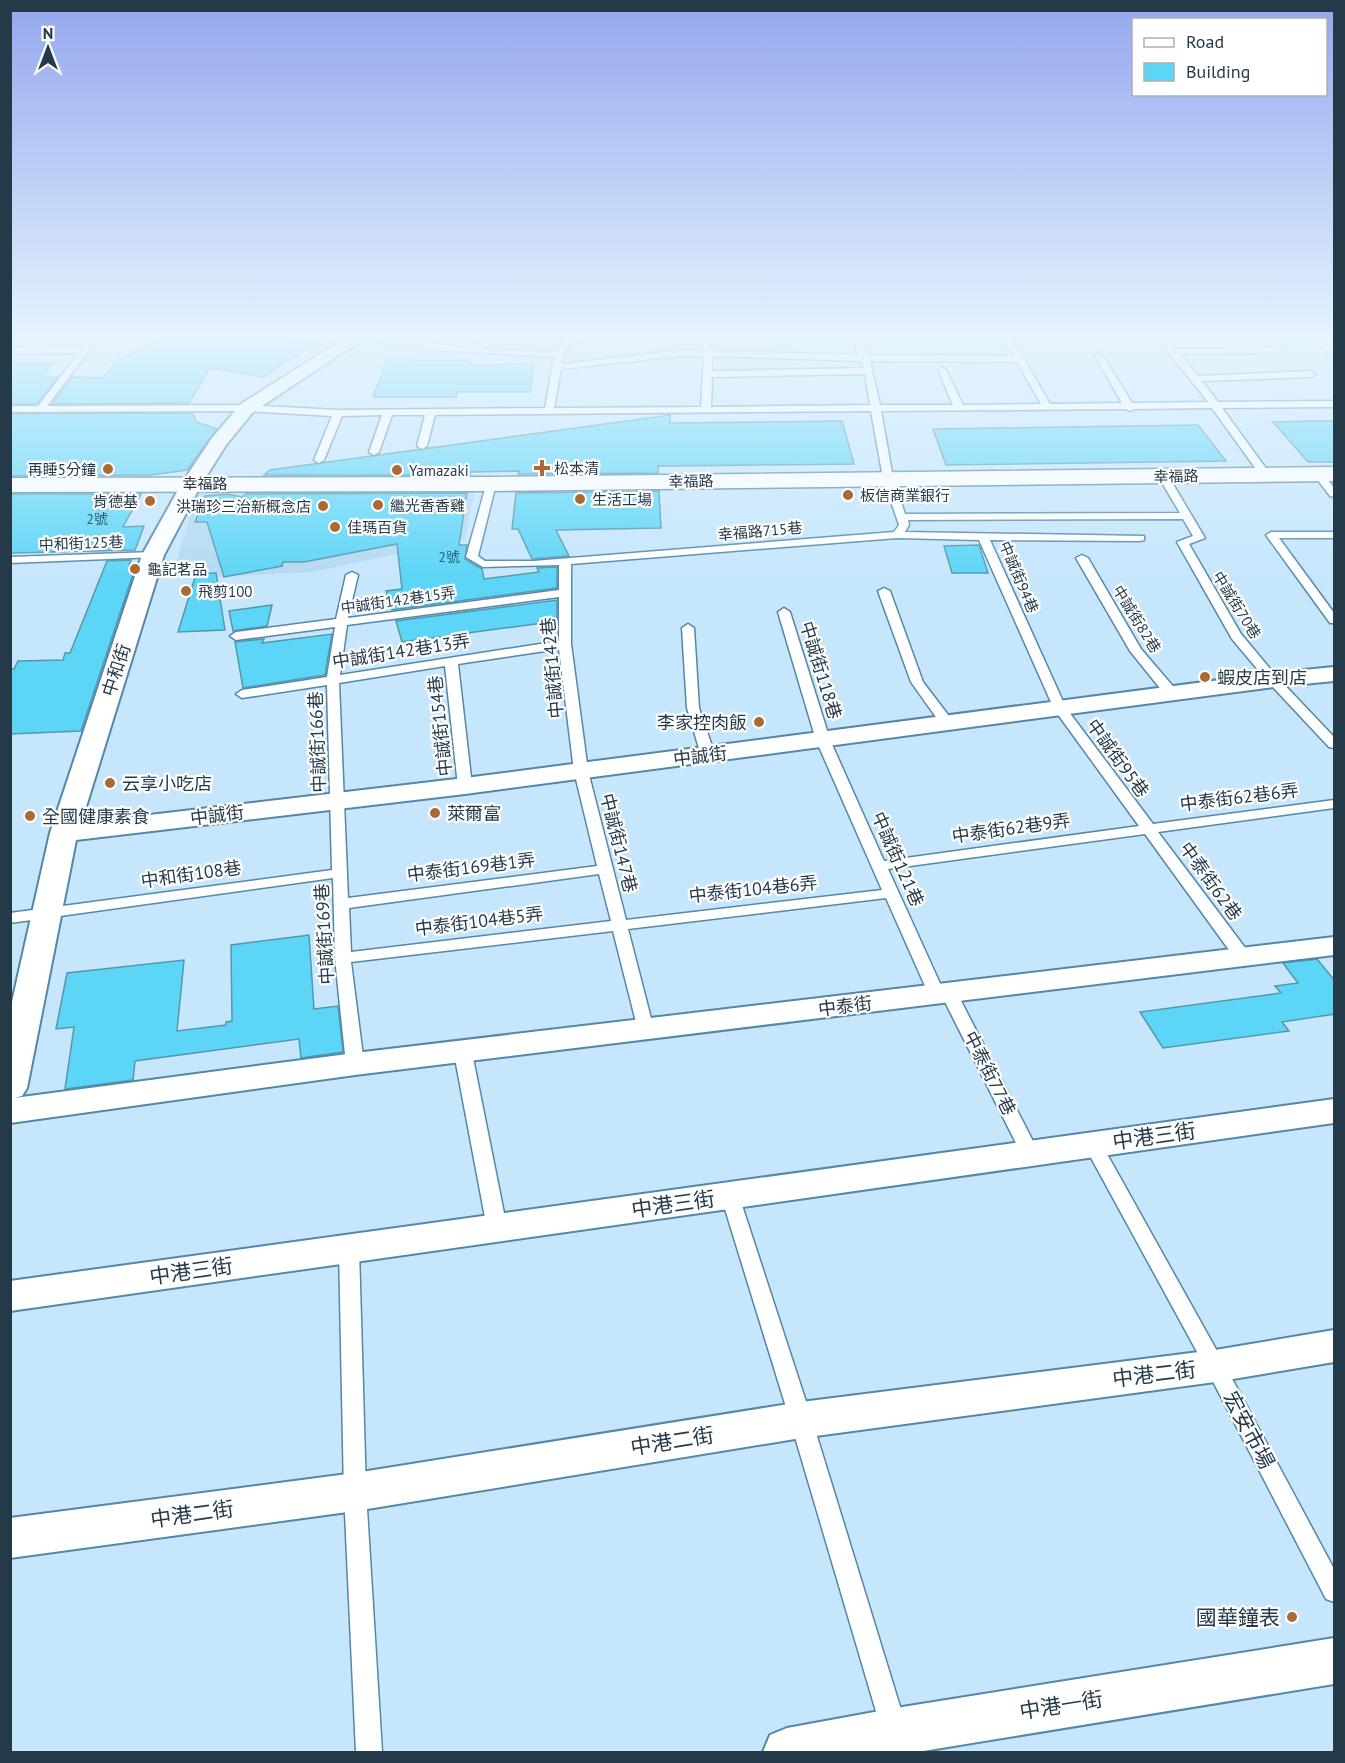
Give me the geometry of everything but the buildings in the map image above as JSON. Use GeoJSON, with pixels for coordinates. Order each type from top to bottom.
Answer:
{"type":"FeatureCollection","features":[{"type":"Feature","properties":{"kind":"street","name":"中和街"},"geometry":{"type":"LineString","coordinates":[[10,1088],[64,833],[153,555],[192,483],[219,442],[239,417]]}},
{"type":"Feature","properties":{"kind":"street","name":"幸福路"},"geometry":{"type":"LineString","coordinates":[[10,485],[491,484],[1326,474]]}},
{"type":"Feature","properties":{"kind":"street","name":"中誠街"},"geometry":{"type":"LineString","coordinates":[[64,833],[465,786],[1274,680],[1335,675]]}},
{"type":"Feature","properties":{"kind":"street","name":"中泰街"},"geometry":{"type":"LineString","coordinates":[[10,1112],[355,1064],[463,1053],[1335,946]]}},
{"type":"Feature","properties":{"kind":"street","name":"中港三街"},"geometry":{"type":"LineString","coordinates":[[10,1296],[1335,1111]]}},
{"type":"Feature","properties":{"kind":"street","name":"中港二街"},"geometry":{"type":"LineString","coordinates":[[10,1538],[355,1492],[801,1420],[1215,1366],[1335,1346]]}},
{"type":"Feature","properties":{"kind":"street","name":"中港一街"},"geometry":{"type":"LineString","coordinates":[[787,1752],[898,1742],[1335,1661]]}},
{"type":"Feature","properties":{"kind":"lane"},"geometry":{"type":"LineString","coordinates":[[319,460],[336,417]]}},
{"type":"Feature","properties":{"kind":"lane"},"geometry":{"type":"LineString","coordinates":[[374,452],[386,417]]}},
{"type":"Feature","properties":{"kind":"lane"},"geometry":{"type":"LineString","coordinates":[[422,446],[430,417]]}},
{"type":"Feature","properties":{"kind":"lane"},"geometry":{"type":"LineString","coordinates":[[878,417],[888,478],[904,525],[897,535]]}},
{"type":"Feature","properties":{"kind":"lane"},"geometry":{"type":"LineString","coordinates":[[1224,417],[1265,474]]}},
{"type":"Feature","properties":{"kind":"lane"},"geometry":{"type":"LineString","coordinates":[[1326,474],[1335,494]]}},
{"type":"Feature","properties":{"kind":"lane"},"geometry":{"type":"LineString","coordinates":[[900,517],[1186,516],[1163,476]]}},
{"type":"Feature","properties":{"kind":"lane","name":"幸福路715巷"},"geometry":{"type":"LineString","coordinates":[[491,484],[472,557],[483,564],[565,561],[897,535]]}},
{"type":"Feature","properties":{"kind":"lane","name":"中誠街70巷"},"geometry":{"type":"LineString","coordinates":[[1186,516],[1200,538],[1182,542],[1236,636],[1335,744]]}},
{"type":"Feature","properties":{"kind":"lane","name":"中誠街94巷"},"geometry":{"type":"LineString","coordinates":[[897,535],[983,537],[1060,709]]}},
{"type":"Feature","properties":{"kind":"lane"},"geometry":{"type":"LineString","coordinates":[[1335,535],[1271,535],[1335,620]]}},
{"type":"Feature","properties":{"kind":"lane"},"geometry":{"type":"LineString","coordinates":[[983,537],[1140,538]]}},
{"type":"Feature","properties":{"kind":"lane","name":"中和街125巷"},"geometry":{"type":"LineString","coordinates":[[10,560],[153,555]]}},
{"type":"Feature","properties":{"kind":"lane","name":"中誠街82巷"},"geometry":{"type":"LineString","coordinates":[[1082,558],[1136,651],[1172,694]]}},
{"type":"Feature","properties":{"kind":"lane","name":"中誠街142巷"},"geometry":{"type":"LineString","coordinates":[[565,561],[565,644],[581,771]]}},
{"type":"Feature","properties":{"kind":"lane","name":"中誠街166巷"},"geometry":{"type":"LineString","coordinates":[[338,801],[333,681],[341,623],[352,575]]}},
{"type":"Feature","properties":{"kind":"lane"},"geometry":{"type":"LineString","coordinates":[[884,591],[917,682],[948,724]]}},
{"type":"Feature","properties":{"kind":"lane","name":"中誠街142巷15弄"},"geometry":{"type":"LineString","coordinates":[[236,636],[565,593]]}},
{"type":"Feature","properties":{"kind":"lane","name":"中誠街118巷"},"geometry":{"type":"LineString","coordinates":[[784,612],[823,740]]}},
{"type":"Feature","properties":{"kind":"lane"},"geometry":{"type":"LineString","coordinates":[[688,628],[693,708],[708,755]]}},
{"type":"Feature","properties":{"kind":"lane","name":"中誠街142巷13弄"},"geometry":{"type":"LineString","coordinates":[[242,694],[565,644]]}},
{"type":"Feature","properties":{"kind":"lane","name":"中誠街154巷"},"geometry":{"type":"LineString","coordinates":[[451,661],[465,786]]}},
{"type":"Feature","properties":{"kind":"lane","name":"中誠街95巷"},"geometry":{"type":"LineString","coordinates":[[1060,709],[1148,828]]}},
{"type":"Feature","properties":{"kind":"lane","name":"中誠街121巷"},"geometry":{"type":"LineString","coordinates":[[823,740],[879,866],[943,994]]}},
{"type":"Feature","properties":{"kind":"lane","name":"中誠街147巷"},"geometry":{"type":"LineString","coordinates":[[581,771],[646,1030]]}},
{"type":"Feature","properties":{"kind":"lane","name":"中誠街169巷"},"geometry":{"type":"LineString","coordinates":[[338,801],[344,958],[355,1064]]}},
{"type":"Feature","properties":{"kind":"lane","name":"中泰街62巷6弄"},"geometry":{"type":"LineString","coordinates":[[1148,828],[1335,804]]}},
{"type":"Feature","properties":{"kind":"lane","name":"中泰街62巷9弄"},"geometry":{"type":"LineString","coordinates":[[879,866],[1148,828]]}},
{"type":"Feature","properties":{"kind":"lane","name":"中泰街62巷"},"geometry":{"type":"LineString","coordinates":[[1148,828],[1243,957]]}},
{"type":"Feature","properties":{"kind":"lane","name":"中泰街169巷1弄"},"geometry":{"type":"LineString","coordinates":[[341,904],[606,869]]}},
{"type":"Feature","properties":{"kind":"lane","name":"中和街108巷"},"geometry":{"type":"LineString","coordinates":[[10,918],[340,873]]}},
{"type":"Feature","properties":{"kind":"lane","name":"中泰街104巷6弄"},"geometry":{"type":"LineString","coordinates":[[619,924],[892,893]]}},
{"type":"Feature","properties":{"kind":"lane","name":"中泰街104巷5弄"},"geometry":{"type":"LineString","coordinates":[[344,958],[619,924]]}},
{"type":"Feature","properties":{"kind":"lane","name":"中泰街77巷"},"geometry":{"type":"LineString","coordinates":[[943,994],[1030,1153]]}},
{"type":"Feature","properties":{"kind":"lane"},"geometry":{"type":"LineString","coordinates":[[463,1053],[497,1228]]}},
{"type":"Feature","properties":{"kind":"lane","name":"宏安市場"},"geometry":{"type":"LineString","coordinates":[[1093,1144],[1335,1591]]}},
{"type":"Feature","properties":{"kind":"lane"},"geometry":{"type":"LineString","coordinates":[[730,1196],[801,1420],[898,1742]]}},
{"type":"Feature","properties":{"kind":"lane"},"geometry":{"type":"LineString","coordinates":[[349,1249],[355,1492],[369,1752]]}},
{"type":"Feature","properties":{"kind":"shaded area","name":"佳瑪百貨"},"geometry":{"type":"Polygon","coordinates":[[[475,489],[465,539],[312,572],[200,578],[201,561],[177,560],[196,494],[475,489]]]}},
{"type":"Feature","properties":{"kind":"place","name":"松本清"},"geometry":{"type":"Point","coordinates":[542,468]}},
{"type":"Feature","properties":{"kind":"place","name":"再睡5分鐘"},"geometry":{"type":"Point","coordinates":[108,469]}},
{"type":"Feature","properties":{"kind":"place","name":"Yamazaki"},"geometry":{"type":"Point","coordinates":[397,470]}},
{"type":"Feature","properties":{"kind":"place","name":"板信商業銀行"},"geometry":{"type":"Point","coordinates":[848,495]}},
{"type":"Feature","properties":{"kind":"place","name":"生活工場"},"geometry":{"type":"Point","coordinates":[580,499]}},
{"type":"Feature","properties":{"kind":"place","name":"肯德基"},"geometry":{"type":"Point","coordinates":[150,501]}},
{"type":"Feature","properties":{"kind":"place","name":"繼光香香雞"},"geometry":{"type":"Point","coordinates":[378,505]}},
{"type":"Feature","properties":{"kind":"place","name":"洪瑞珍三治新概念店"},"geometry":{"type":"Point","coordinates":[323,506]}},
{"type":"Feature","properties":{"kind":"place","name":"佳瑪百貨"},"geometry":{"type":"Point","coordinates":[335,527]}},
{"type":"Feature","properties":{"kind":"place","name":"龜記茗品"},"geometry":{"type":"Point","coordinates":[135,569]}},
{"type":"Feature","properties":{"kind":"place","name":"飛剪100"},"geometry":{"type":"Point","coordinates":[186,591]}},
{"type":"Feature","properties":{"kind":"place","name":"蝦皮店到店"},"geometry":{"type":"Point","coordinates":[1205,677]}},
{"type":"Feature","properties":{"kind":"place","name":"李家控肉飯"},"geometry":{"type":"Point","coordinates":[759,722]}},
{"type":"Feature","properties":{"kind":"place","name":"云享小吃店"},"geometry":{"type":"Point","coordinates":[110,783]}},
{"type":"Feature","properties":{"kind":"place","name":"萊爾富"},"geometry":{"type":"Point","coordinates":[435,813]}},
{"type":"Feature","properties":{"kind":"place","name":"全國健康素食"},"geometry":{"type":"Point","coordinates":[30,816]}},
{"type":"Feature","properties":{"kind":"place","name":"國華鐘表"},"geometry":{"type":"Point","coordinates":[1292,1617]}}]}
